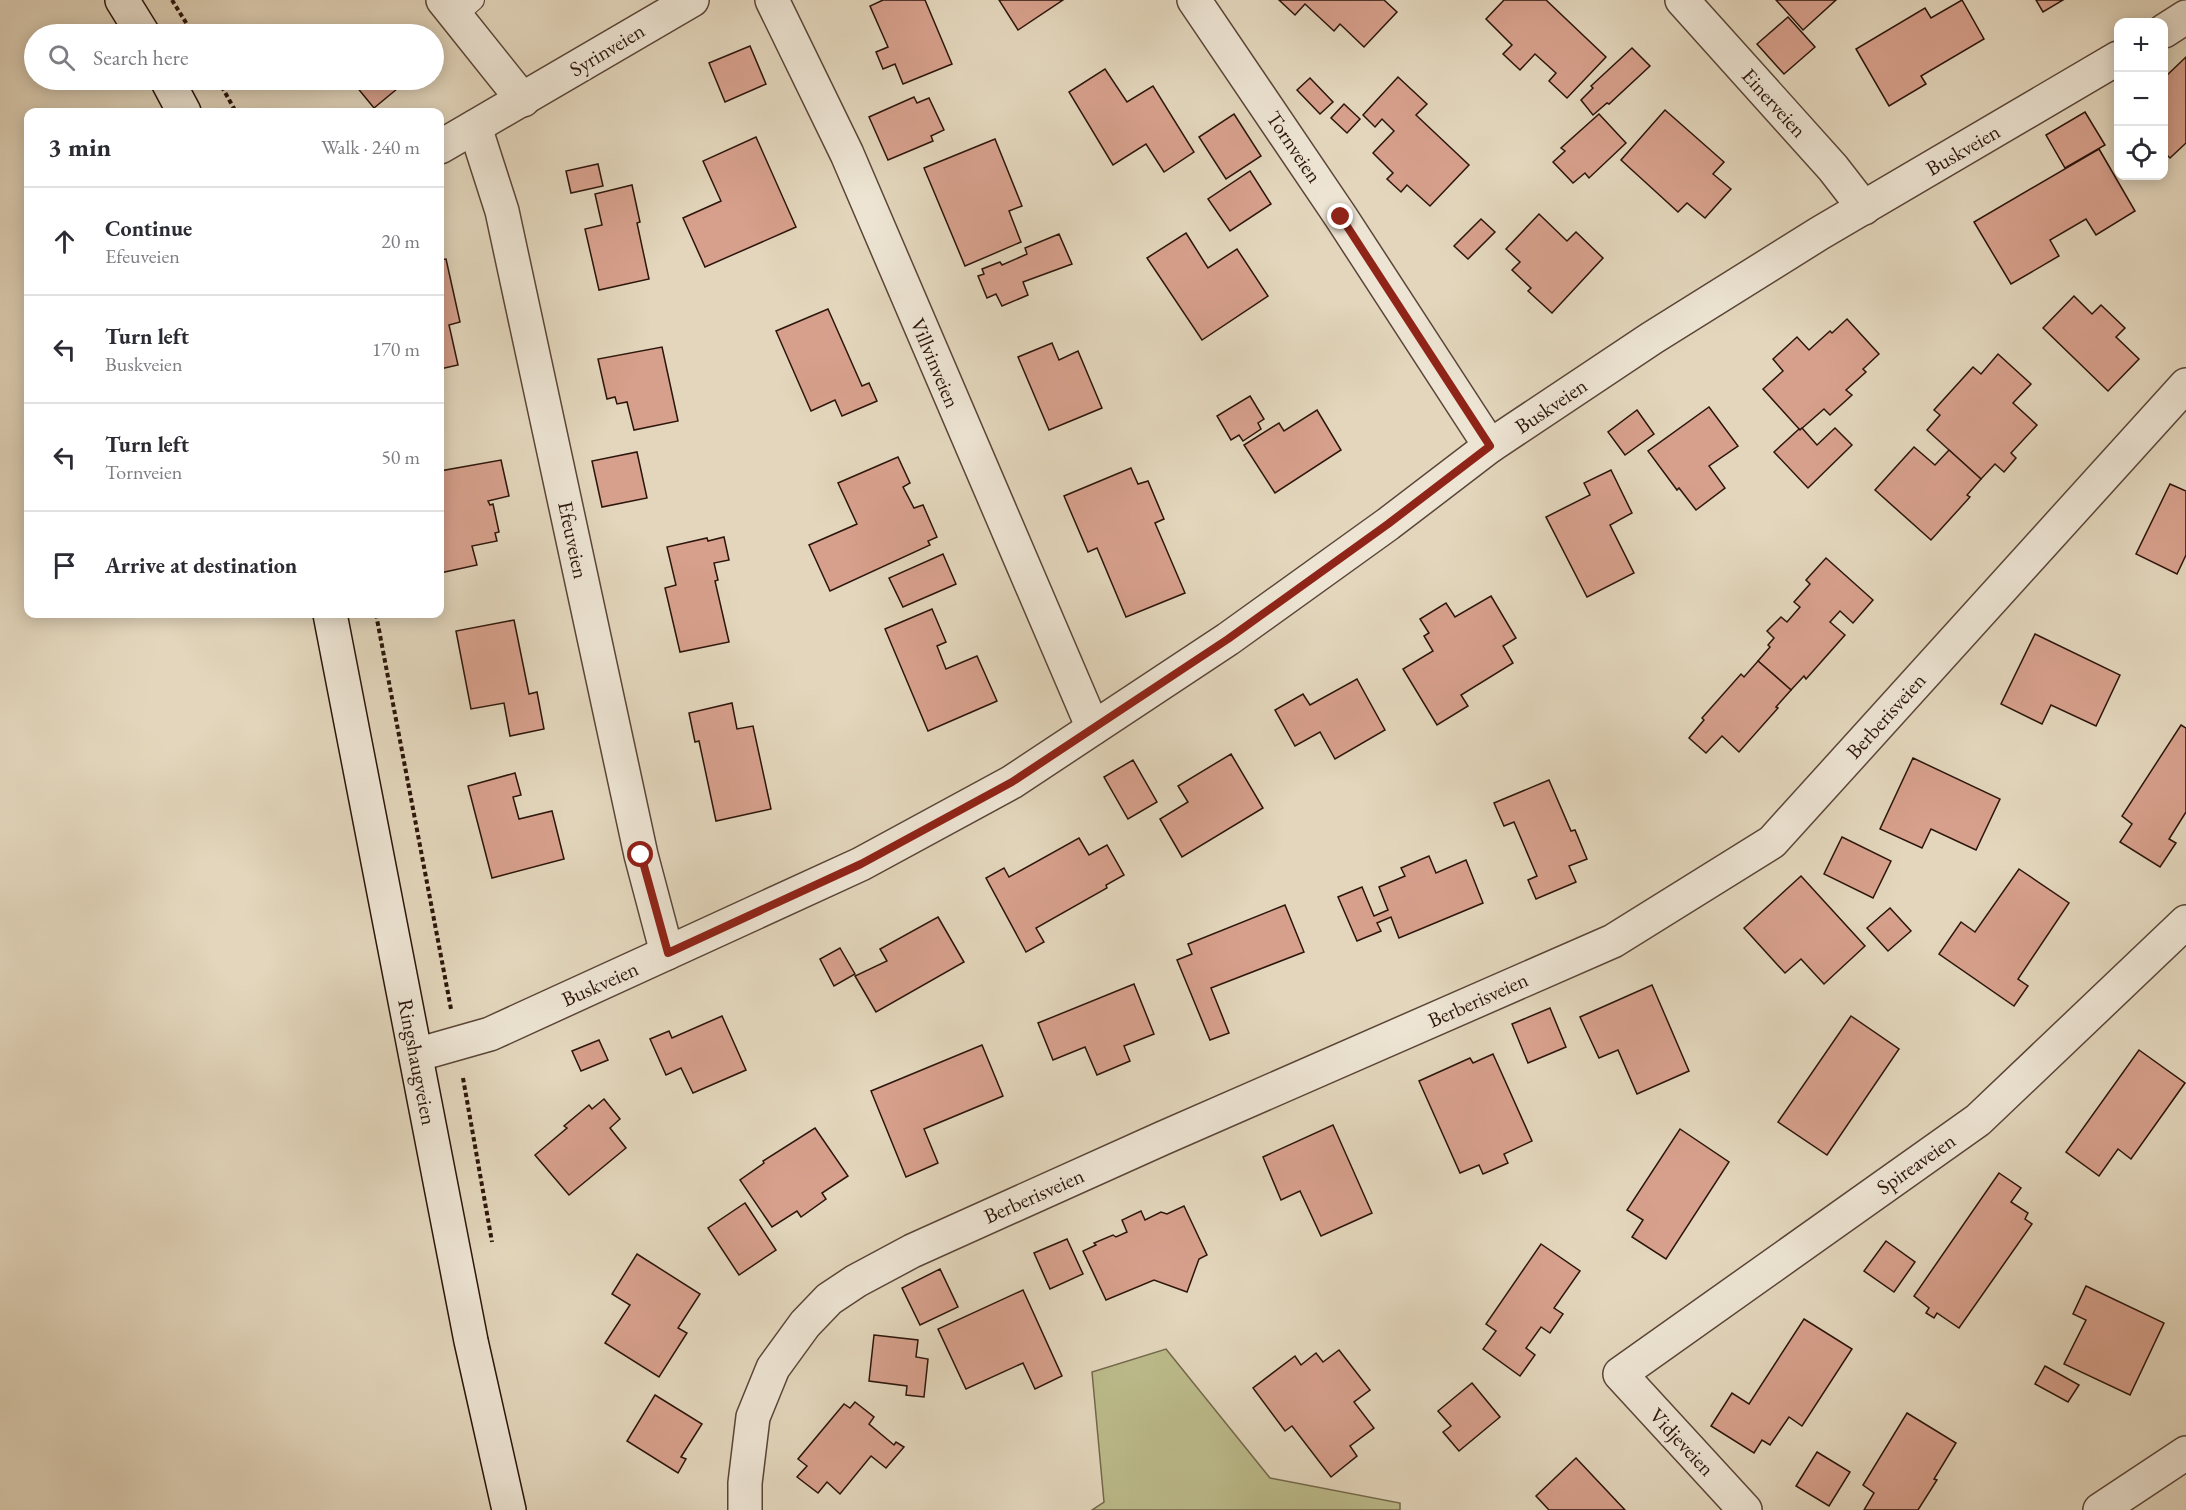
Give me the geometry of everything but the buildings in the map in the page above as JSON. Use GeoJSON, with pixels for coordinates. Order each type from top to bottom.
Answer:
{"type":"FeatureCollection","features":[{"type":"Feature","properties":{"kind":"street"},"geometry":{"type":"LineString","coordinates":[[122,0],[137,24]]}},
{"type":"Feature","properties":{"kind":"street","name":"Syrinveien"},"geometry":{"type":"LineString","coordinates":[[444,145],[692,0]]}},
{"type":"Feature","properties":{"kind":"street","name":"Villvinveien"},"geometry":{"type":"LineString","coordinates":[[772,0],[847,154],[1093,728]]}},
{"type":"Feature","properties":{"kind":"street","name":"Tornveien"},"geometry":{"type":"LineString","coordinates":[[1194,0],[1341,217],[1490,446]]}},
{"type":"Feature","properties":{"kind":"street","name":"Einerveien"},"geometry":{"type":"LineString","coordinates":[[1682,0],[1833,168],[1864,208]]}},
{"type":"Feature","properties":{"kind":"street"},"geometry":{"type":"LineString","coordinates":[[458,5],[523,100]]}},
{"type":"Feature","properties":{"kind":"street"},"geometry":{"type":"LineString","coordinates":[[2168,28],[2186,17]]}},
{"type":"Feature","properties":{"kind":"street","name":"Buskveien"},"geometry":{"type":"LineString","coordinates":[[416,1055],[490,1034],[668,953],[861,864],[1012,782],[1228,639],[1388,524],[1490,446],[1652,338],[1864,208],[2114,60]]}},
{"type":"Feature","properties":{"kind":"street"},"geometry":{"type":"LineString","coordinates":[[172,90],[182,108]]}},
{"type":"Feature","properties":{"kind":"street","name":"Efeuveien"},"geometry":{"type":"LineString","coordinates":[[475,127],[502,211],[641,855],[668,953]]}},
{"type":"Feature","properties":{"kind":"street","name":"Berberisveien"},"geometry":{"type":"LineString","coordinates":[[745,1510],[745,1483],[753,1417],[773,1368],[805,1324],[829,1299],[856,1281],[912,1251],[1163,1138],[1613,941],[1772,842],[2186,385]]}},
{"type":"Feature","properties":{"kind":"street","name":"Ringshaugveien"},"geometry":{"type":"LineString","coordinates":[[331,618],[471,1341],[509,1510]]}},
{"type":"Feature","properties":{"kind":"street","name":"Spireaveien"},"geometry":{"type":"LineString","coordinates":[[1620,1374],[1978,1120],[2186,922]]}},
{"type":"Feature","properties":{"kind":"street","name":"Vidjeveien"},"geometry":{"type":"LineString","coordinates":[[1620,1374],[1745,1510]]}},
{"type":"Feature","properties":{"kind":"street"},"geometry":{"type":"LineString","coordinates":[[2100,1510],[2186,1453]]}},
{"type":"Feature","properties":{"kind":"path"},"geometry":{"type":"LineString","coordinates":[[172,0],[187,24]]}},
{"type":"Feature","properties":{"kind":"path"},"geometry":{"type":"LineString","coordinates":[[224,90],[234,108]]}},
{"type":"Feature","properties":{"kind":"shaded area"},"geometry":{"type":"Polygon","coordinates":[[[1166,1349],[1270,1478],[1400,1503],[1400,1510],[1092,1510],[1104,1502],[1092,1372],[1166,1349]]]}},
{"type":"Feature","properties":{"kind":"route"},"geometry":{"type":"LineString","coordinates":[[641,855],[668,953],[861,864],[1012,782],[1228,639],[1388,524],[1490,446],[1341,217]]}}]}
